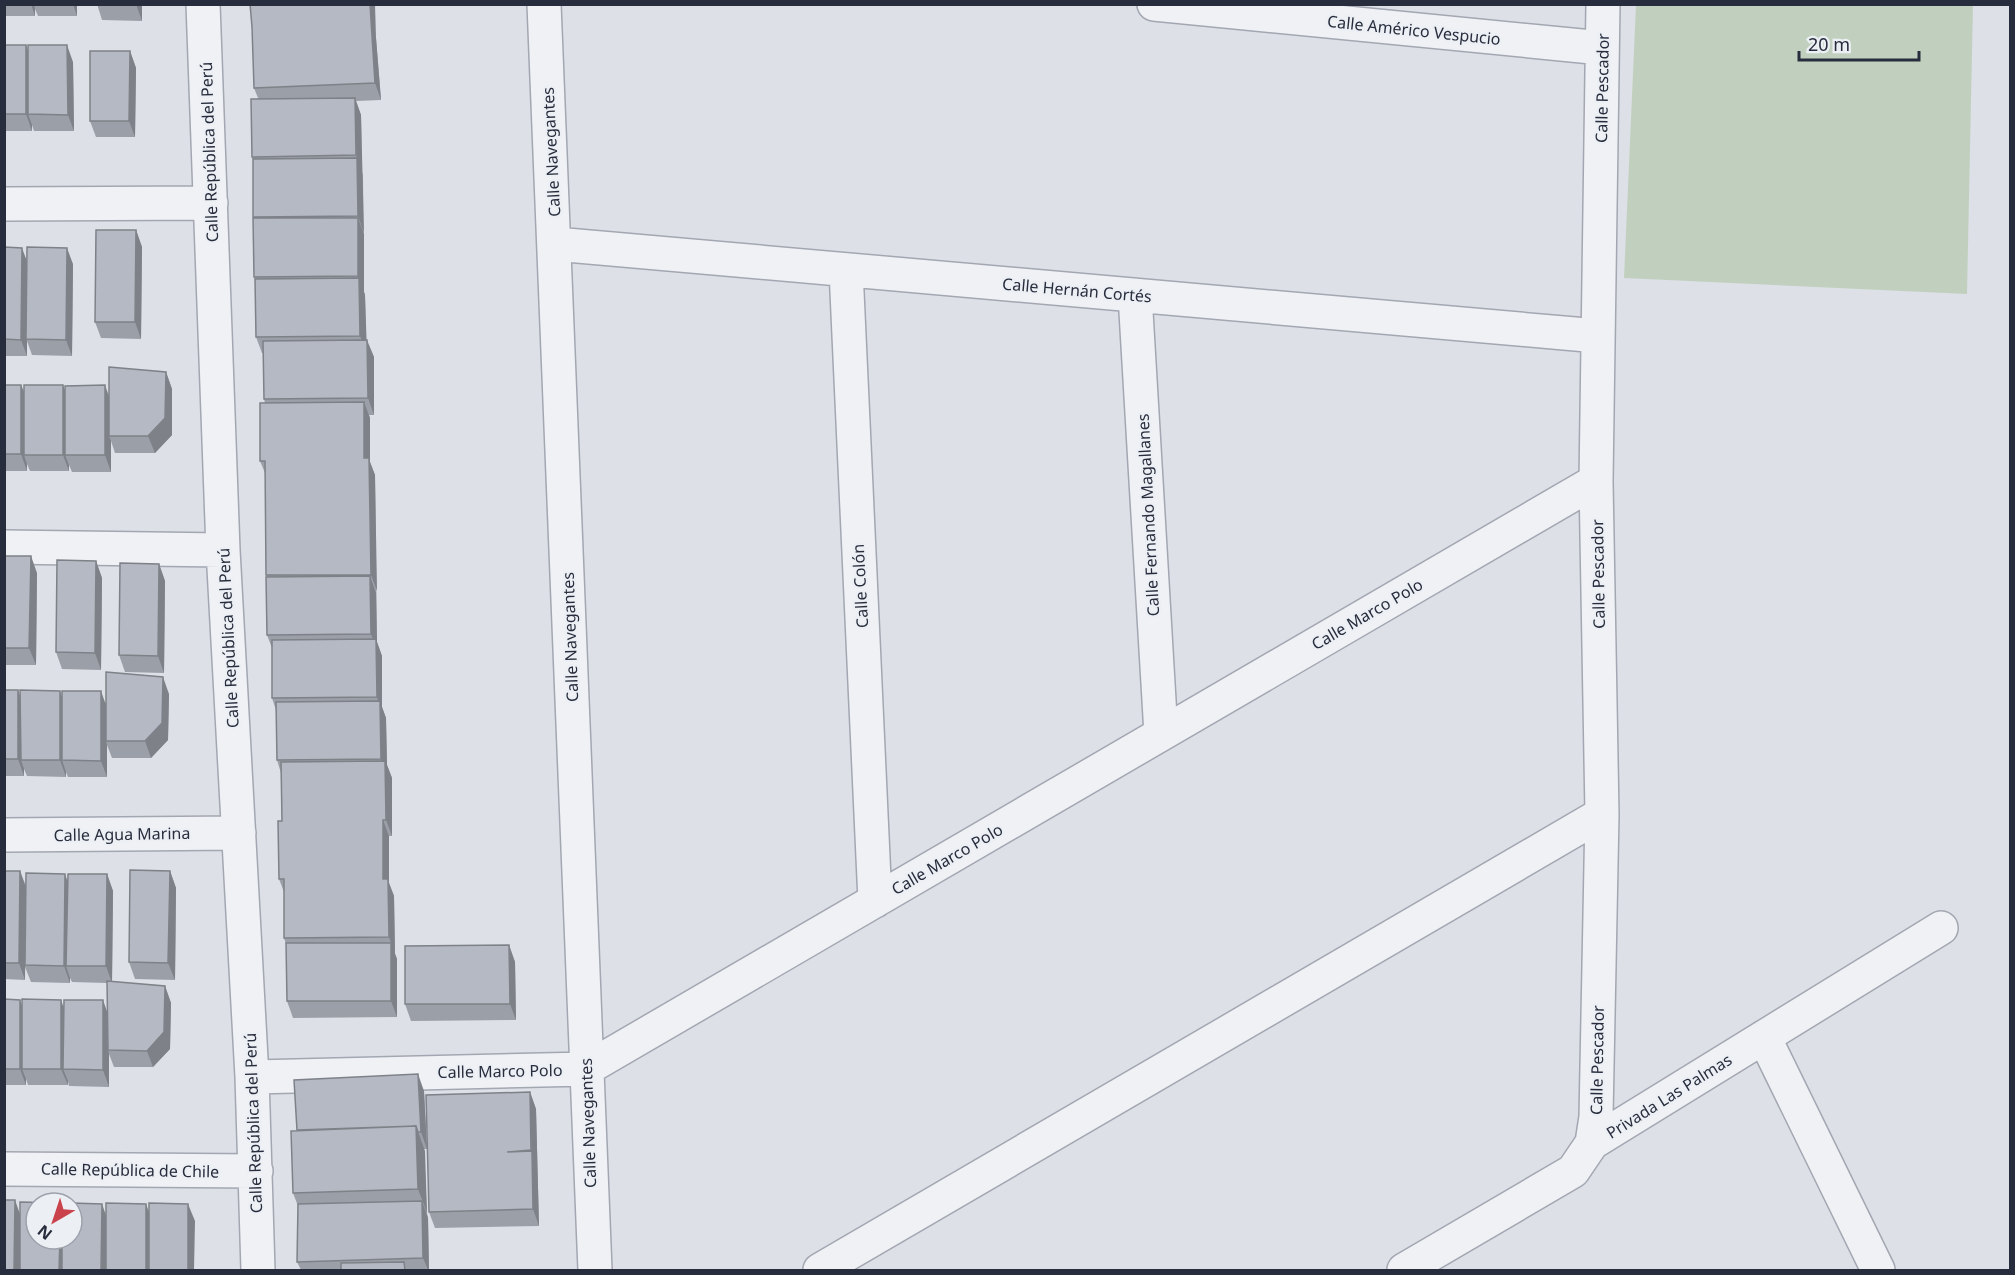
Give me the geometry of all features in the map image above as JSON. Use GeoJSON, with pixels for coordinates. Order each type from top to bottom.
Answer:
{"type":"FeatureCollection","features":[{"type":"Feature","properties":{"kind":"street","name":"Calle República del Perú"},"geometry":{"type":"LineString","coordinates":[[203,4],[223,550],[252,1077],[258,1270]]}},
{"type":"Feature","properties":{"kind":"street","name":"Calle Navegantes"},"geometry":{"type":"LineString","coordinates":[[544,4],[595,1270]]}},
{"type":"Feature","properties":{"kind":"street","name":"Calle Américo Vespucio"},"geometry":{"type":"LineString","coordinates":[[1154,4],[1602,48]]}},
{"type":"Feature","properties":{"kind":"street","name":"Calle Pescador"},"geometry":{"type":"LineString","coordinates":[[1592,1143],[1596,1117],[1602,814],[1596,481],[1603,4]]}},
{"type":"Feature","properties":{"kind":"street"},"geometry":{"type":"LineString","coordinates":[[4,204],[211,203]]}},
{"type":"Feature","properties":{"kind":"street","name":"Calle Hernán Cortés"},"geometry":{"type":"LineString","coordinates":[[555,244],[1598,336]]}},
{"type":"Feature","properties":{"kind":"street","name":"Calle Colón"},"geometry":{"type":"LineString","coordinates":[[846,270],[875,901]]}},
{"type":"Feature","properties":{"kind":"street","name":"Calle Fernando Magallanes"},"geometry":{"type":"LineString","coordinates":[[1135,295],[1161,735]]}},
{"type":"Feature","properties":{"kind":"street","name":"Calle Marco Polo"},"geometry":{"type":"LineString","coordinates":[[252,1077],[586,1069],[1596,481]]}},
{"type":"Feature","properties":{"kind":"street"},"geometry":{"type":"LineString","coordinates":[[4,547],[223,550]]}},
{"type":"Feature","properties":{"kind":"street"},"geometry":{"type":"LineString","coordinates":[[820,1270],[1602,814]]}},
{"type":"Feature","properties":{"kind":"street","name":"Calle Agua Marina"},"geometry":{"type":"LineString","coordinates":[[4,836],[239,833]]}},
{"type":"Feature","properties":{"kind":"street","name":"Privada Las Palmas"},"geometry":{"type":"LineString","coordinates":[[1404,1270],[1573,1171],[1592,1143],[1941,928]]}},
{"type":"Feature","properties":{"kind":"street"},"geometry":{"type":"LineString","coordinates":[[1764,1037],[1878,1270]]}},
{"type":"Feature","properties":{"kind":"street","name":"Calle República de Chile"},"geometry":{"type":"LineString","coordinates":[[4,1168],[256,1171]]}},
{"type":"Feature","properties":{"kind":"green space"},"geometry":{"type":"Polygon","coordinates":[[[1636,5],[1973,5],[1967,294],[1624,278],[1636,5]]]}},
{"type":"Feature","properties":{"kind":"building"},"geometry":{"type":"Polygon","coordinates":[[[250,4],[370,4],[375,83],[254,88],[250,4]]]}},
{"type":"Feature","properties":{"kind":"building"},"geometry":{"type":"Polygon","coordinates":[[[4,45],[26,45],[26,114],[4,114],[4,45]]]}},
{"type":"Feature","properties":{"kind":"building"},"geometry":{"type":"Polygon","coordinates":[[[28,45],[67,45],[68,115],[28,114],[28,45]]]}},
{"type":"Feature","properties":{"kind":"building"},"geometry":{"type":"Polygon","coordinates":[[[90,51],[130,51],[129,121],[90,121],[90,51]]]}},
{"type":"Feature","properties":{"kind":"building"},"geometry":{"type":"Polygon","coordinates":[[[355,98],[356,155],[252,157],[251,99],[355,98]]]}},
{"type":"Feature","properties":{"kind":"building"},"geometry":{"type":"Polygon","coordinates":[[[357,158],[358,216],[253,217],[253,159],[357,158]]]}},
{"type":"Feature","properties":{"kind":"building"},"geometry":{"type":"Polygon","coordinates":[[[253,218],[358,218],[358,276],[254,277],[253,218]]]}},
{"type":"Feature","properties":{"kind":"building"},"geometry":{"type":"Polygon","coordinates":[[[96,230],[136,230],[135,322],[95,322],[96,230]]]}},
{"type":"Feature","properties":{"kind":"building"},"geometry":{"type":"Polygon","coordinates":[[[4,247],[22,248],[21,340],[4,339],[4,247]]]}},
{"type":"Feature","properties":{"kind":"building"},"geometry":{"type":"Polygon","coordinates":[[[27,247],[67,248],[66,340],[26,339],[27,247]]]}},
{"type":"Feature","properties":{"kind":"building"},"geometry":{"type":"Polygon","coordinates":[[[359,278],[360,336],[256,337],[255,279],[359,278]]]}},
{"type":"Feature","properties":{"kind":"building"},"geometry":{"type":"Polygon","coordinates":[[[367,340],[368,398],[264,399],[263,341],[367,340]]]}},
{"type":"Feature","properties":{"kind":"building"},"geometry":{"type":"Polygon","coordinates":[[[109,367],[166,372],[165,418],[148,436],[109,436],[109,367]]]}},
{"type":"Feature","properties":{"kind":"building"},"geometry":{"type":"Polygon","coordinates":[[[4,385],[21,385],[21,454],[4,454],[4,385]]]}},
{"type":"Feature","properties":{"kind":"building"},"geometry":{"type":"Polygon","coordinates":[[[24,385],[63,385],[63,455],[24,455],[24,385]]]}},
{"type":"Feature","properties":{"kind":"building"},"geometry":{"type":"Polygon","coordinates":[[[105,385],[105,455],[65,455],[65,386],[105,385]]]}},
{"type":"Feature","properties":{"kind":"building"},"geometry":{"type":"Polygon","coordinates":[[[364,402],[364,458],[369,458],[371,575],[266,575],[265,461],[260,461],[260,403],[364,402]]]}},
{"type":"Feature","properties":{"kind":"building"},"geometry":{"type":"Polygon","coordinates":[[[4,556],[31,556],[29,648],[4,648],[4,556]]]}},
{"type":"Feature","properties":{"kind":"building"},"geometry":{"type":"Polygon","coordinates":[[[57,560],[96,561],[95,653],[56,652],[57,560]]]}},
{"type":"Feature","properties":{"kind":"building"},"geometry":{"type":"Polygon","coordinates":[[[120,563],[159,564],[158,656],[119,655],[120,563]]]}},
{"type":"Feature","properties":{"kind":"building"},"geometry":{"type":"Polygon","coordinates":[[[370,576],[371,634],[267,635],[266,577],[370,576]]]}},
{"type":"Feature","properties":{"kind":"building"},"geometry":{"type":"Polygon","coordinates":[[[376,639],[377,697],[272,698],[272,640],[376,639]]]}},
{"type":"Feature","properties":{"kind":"building"},"geometry":{"type":"Polygon","coordinates":[[[106,672],[163,677],[162,723],[145,741],[106,741],[106,672]]]}},
{"type":"Feature","properties":{"kind":"building"},"geometry":{"type":"Polygon","coordinates":[[[4,690],[18,690],[18,759],[4,759],[4,690]]]}},
{"type":"Feature","properties":{"kind":"building"},"geometry":{"type":"Polygon","coordinates":[[[20,690],[60,691],[60,760],[21,760],[20,690]]]}},
{"type":"Feature","properties":{"kind":"building"},"geometry":{"type":"Polygon","coordinates":[[[62,691],[101,691],[101,761],[62,760],[62,691]]]}},
{"type":"Feature","properties":{"kind":"building"},"geometry":{"type":"Polygon","coordinates":[[[380,701],[381,759],[277,760],[276,702],[380,701]]]}},
{"type":"Feature","properties":{"kind":"building"},"geometry":{"type":"Polygon","coordinates":[[[385,761],[386,820],[383,820],[383,879],[388,879],[389,937],[284,938],[284,879],[279,879],[278,821],[282,821],[281,762],[385,761]]]}},
{"type":"Feature","properties":{"kind":"building"},"geometry":{"type":"Polygon","coordinates":[[[130,870],[170,871],[168,963],[129,962],[130,870]]]}},
{"type":"Feature","properties":{"kind":"building"},"geometry":{"type":"Polygon","coordinates":[[[4,871],[20,871],[19,963],[4,963],[4,871]]]}},
{"type":"Feature","properties":{"kind":"building"},"geometry":{"type":"Polygon","coordinates":[[[26,873],[65,874],[64,966],[25,965],[26,873]]]}},
{"type":"Feature","properties":{"kind":"building"},"geometry":{"type":"Polygon","coordinates":[[[68,874],[107,874],[106,966],[66,966],[68,874]]]}},
{"type":"Feature","properties":{"kind":"building"},"geometry":{"type":"Polygon","coordinates":[[[286,943],[391,943],[391,1001],[287,1001],[286,943]]]}},
{"type":"Feature","properties":{"kind":"building"},"geometry":{"type":"Polygon","coordinates":[[[509,945],[510,1004],[405,1004],[405,946],[509,945]]]}},
{"type":"Feature","properties":{"kind":"building"},"geometry":{"type":"Polygon","coordinates":[[[107,981],[165,986],[164,1032],[147,1051],[108,1050],[107,981]]]}},
{"type":"Feature","properties":{"kind":"building"},"geometry":{"type":"Polygon","coordinates":[[[4,999],[20,1000],[20,1069],[4,1069],[4,999]]]}},
{"type":"Feature","properties":{"kind":"building"},"geometry":{"type":"Polygon","coordinates":[[[22,999],[61,1000],[61,1069],[22,1069],[22,999]]]}},
{"type":"Feature","properties":{"kind":"building"},"geometry":{"type":"Polygon","coordinates":[[[64,1000],[103,1000],[103,1070],[63,1069],[64,1000]]]}},
{"type":"Feature","properties":{"kind":"building"},"geometry":{"type":"Polygon","coordinates":[[[418,1074],[421,1132],[418,1132],[416,1126],[297,1130],[294,1080],[418,1074]]]}},
{"type":"Feature","properties":{"kind":"building"},"geometry":{"type":"Polygon","coordinates":[[[530,1092],[531,1150],[507,1152],[532,1151],[533,1209],[429,1212],[426,1095],[530,1092]]]}},
{"type":"Feature","properties":{"kind":"building"},"geometry":{"type":"Polygon","coordinates":[[[416,1126],[418,1189],[293,1193],[291,1131],[416,1126]]]}},
{"type":"Feature","properties":{"kind":"building"},"geometry":{"type":"Polygon","coordinates":[[[4,1200],[15,1200],[14,1270],[4,1270],[4,1200]]]}},
{"type":"Feature","properties":{"kind":"building"},"geometry":{"type":"Polygon","coordinates":[[[422,1201],[423,1258],[297,1262],[298,1204],[422,1201]]]}},
{"type":"Feature","properties":{"kind":"building"},"geometry":{"type":"Polygon","coordinates":[[[20,1202],[24,1202],[24,1251],[60,1251],[59,1270],[20,1270],[20,1202]]]}},
{"type":"Feature","properties":{"kind":"building"},"geometry":{"type":"Polygon","coordinates":[[[84,1203],[102,1204],[101,1270],[62,1270],[62,1251],[84,1251],[84,1203]]]}},
{"type":"Feature","properties":{"kind":"building"},"geometry":{"type":"Polygon","coordinates":[[[106,1203],[146,1204],[146,1270],[106,1270],[106,1203]]]}},
{"type":"Feature","properties":{"kind":"building"},"geometry":{"type":"Polygon","coordinates":[[[149,1203],[188,1204],[188,1270],[149,1270],[149,1203]]]}},
{"type":"Feature","properties":{"kind":"building"},"geometry":{"type":"Polygon","coordinates":[[[404,1262],[405,1270],[341,1270],[341,1263],[404,1262]]]}}]}
